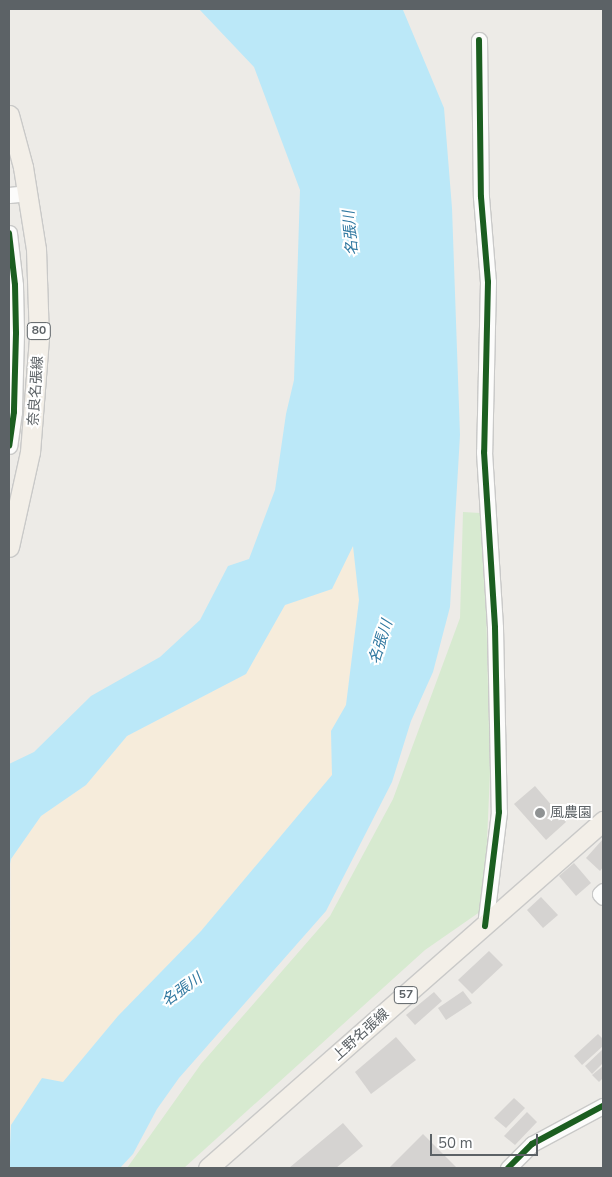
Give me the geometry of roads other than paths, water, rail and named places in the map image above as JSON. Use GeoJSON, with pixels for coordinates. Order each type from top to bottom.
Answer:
{"type":"FeatureCollection","features":[{"type":"Feature","properties":{"kind":"main road","name":"奈良名張線"},"geometry":{"type":"LineString","coordinates":[[9,115],[28,192],[38,294],[36,392],[27,470],[9,547]]}},
{"type":"Feature","properties":{"kind":"main road","name":"上野名張線"},"geometry":{"type":"LineString","coordinates":[[208,1168],[603,821]]}},
{"type":"Feature","properties":{"kind":"street"},"geometry":{"type":"LineString","coordinates":[[479,40],[481,197],[488,282],[484,452],[495,628],[499,812],[485,926]]}},
{"type":"Feature","properties":{"kind":"street"},"geometry":{"type":"LineString","coordinates":[[9,195],[28,192]]}},
{"type":"Feature","properties":{"kind":"street"},"geometry":{"type":"LineString","coordinates":[[9,233],[16,333],[14,412],[9,446]]}},
{"type":"Feature","properties":{"kind":"street"},"geometry":{"type":"LineString","coordinates":[[603,891],[600,894],[603,897]]}},
{"type":"Feature","properties":{"kind":"street"},"geometry":{"type":"LineString","coordinates":[[508,1168],[532,1144],[603,1106]]}},
{"type":"Feature","properties":{"kind":"water","name":"名張川"},"geometry":{"type":"Polygon","coordinates":[[[199,9],[407,9],[403,10],[444,108],[452,208],[460,435],[450,607],[433,672],[411,721],[392,782],[326,911],[179,1078],[157,1109],[133,1154],[120,1168],[9,1168],[11,1125],[42,1078],[63,1082],[118,1016],[201,931],[332,775],[331,731],[346,705],[359,600],[353,546],[332,589],[285,605],[246,674],[127,736],[86,785],[41,816],[11,859],[9,869],[9,764],[34,752],[91,696],[160,657],[200,620],[228,566],[249,559],[275,490],[286,414],[294,380],[300,190],[254,67],[199,9]]]}},
{"type":"Feature","properties":{"kind":"place","name":"風農園"},"geometry":{"type":"Point","coordinates":[540,813]}}]}
